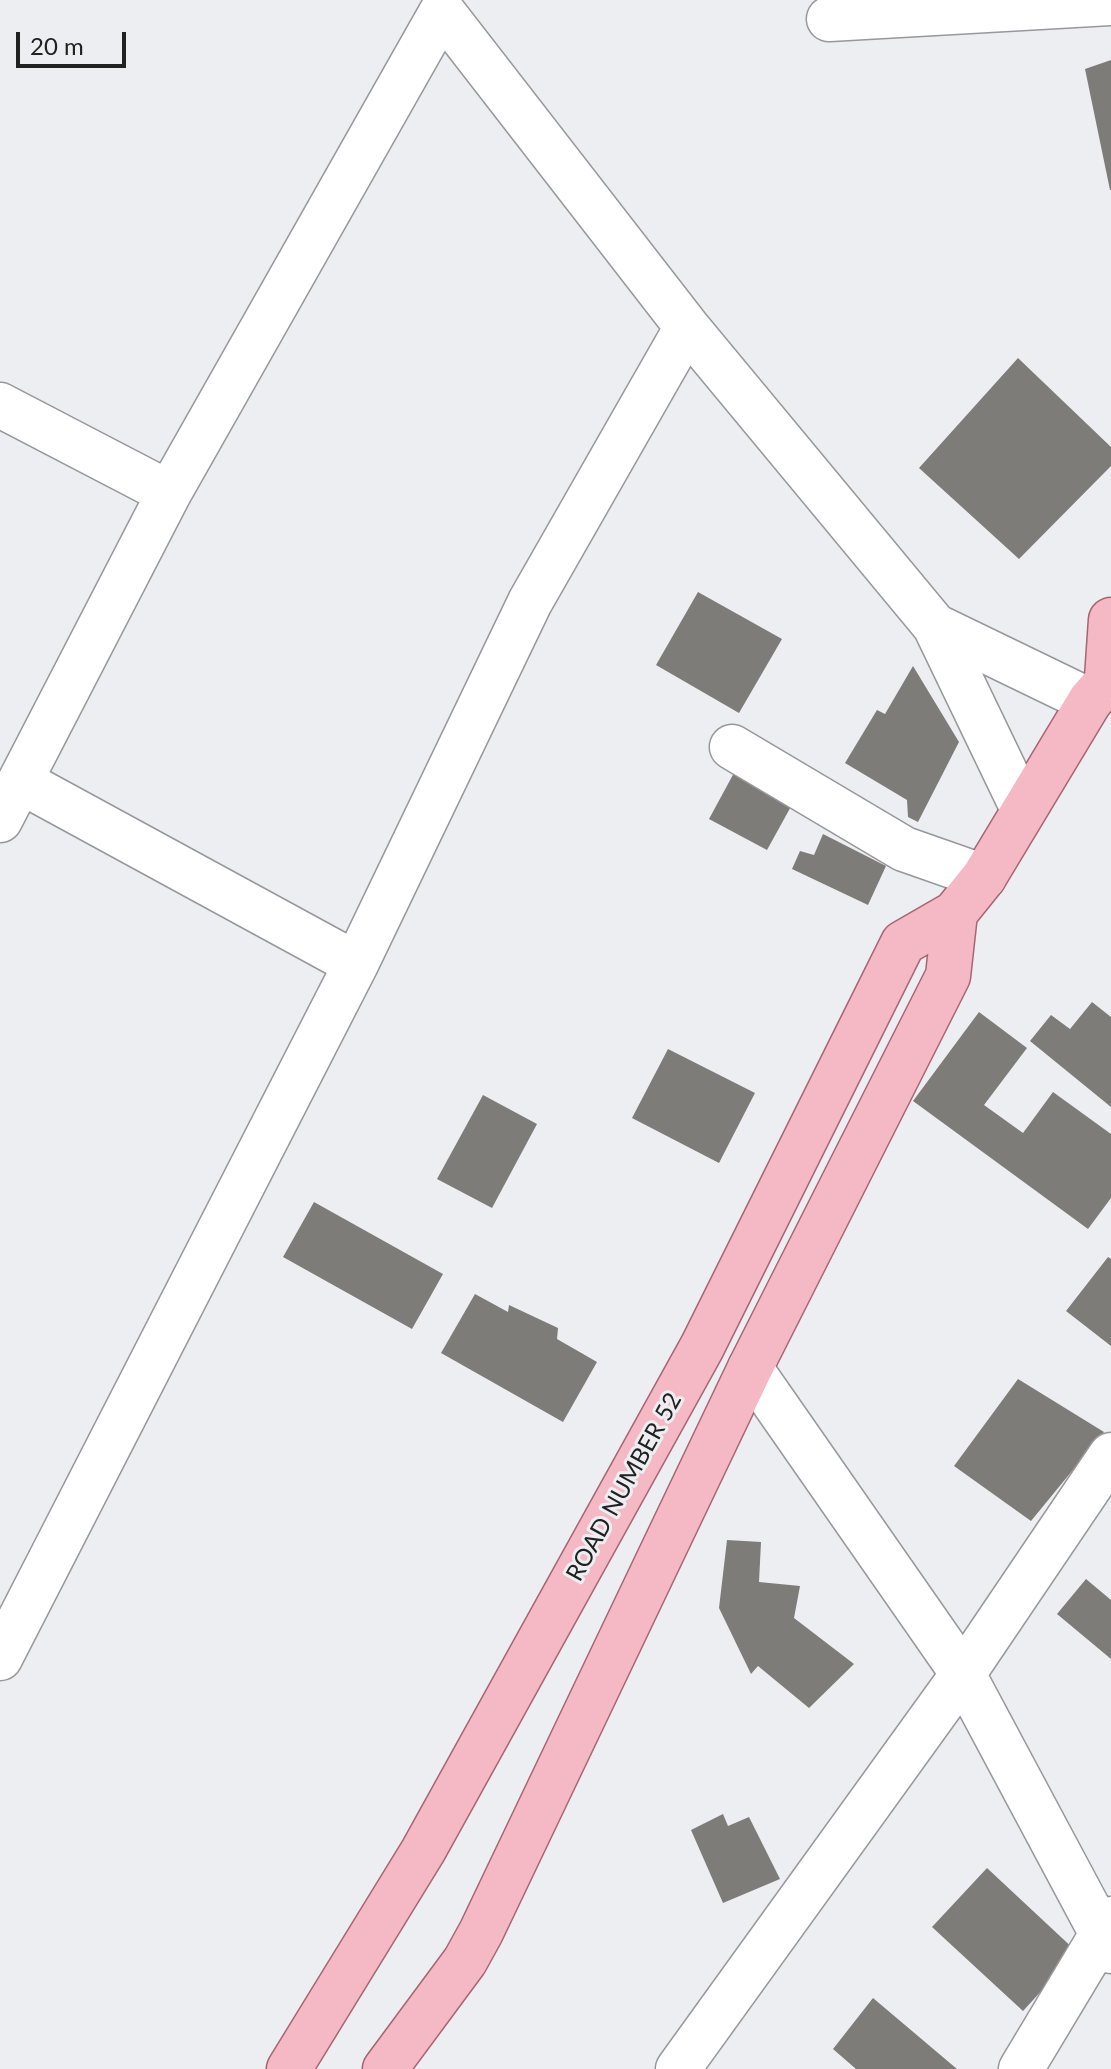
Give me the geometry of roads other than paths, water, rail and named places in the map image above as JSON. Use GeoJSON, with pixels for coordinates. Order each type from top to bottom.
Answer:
{"type":"FeatureCollection","features":[{"type":"Feature","properties":{"kind":"main road","name":"ROAD NUMBER 52"},"geometry":{"type":"LineString","coordinates":[[289,2069],[423,1851],[702,1347],[903,943],[955,913],[984,877],[1102,685],[1111,621]]}},
{"type":"Feature","properties":{"kind":"main road"},"geometry":{"type":"LineString","coordinates":[[385,2069],[465,1961],[481,1932],[750,1368],[948,976],[955,913]]}},
{"type":"Feature","properties":{"kind":"street"},"geometry":{"type":"LineString","coordinates":[[829,19],[1111,3]]}},
{"type":"Feature","properties":{"kind":"street"},"geometry":{"type":"LineString","coordinates":[[0,820],[169,493],[442,11],[687,327],[935,626],[1023,809]]}},
{"type":"Feature","properties":{"kind":"street"},"geometry":{"type":"LineString","coordinates":[[0,1658],[356,964],[530,602],[687,327]]}},
{"type":"Feature","properties":{"kind":"street"},"geometry":{"type":"LineString","coordinates":[[0,405],[169,493]]}},
{"type":"Feature","properties":{"kind":"street"},"geometry":{"type":"LineString","coordinates":[[935,626],[1102,685]]}},
{"type":"Feature","properties":{"kind":"street"},"geometry":{"type":"LineString","coordinates":[[732,747],[904,849],[984,877]]}},
{"type":"Feature","properties":{"kind":"street"},"geometry":{"type":"LineString","coordinates":[[20,781],[356,964]]}},
{"type":"Feature","properties":{"kind":"street"},"geometry":{"type":"LineString","coordinates":[[750,1368],[963,1674],[1108,1934],[1021,2069]]}},
{"type":"Feature","properties":{"kind":"street"},"geometry":{"type":"LineString","coordinates":[[678,2069],[963,1674],[1111,1455]]}}]}
